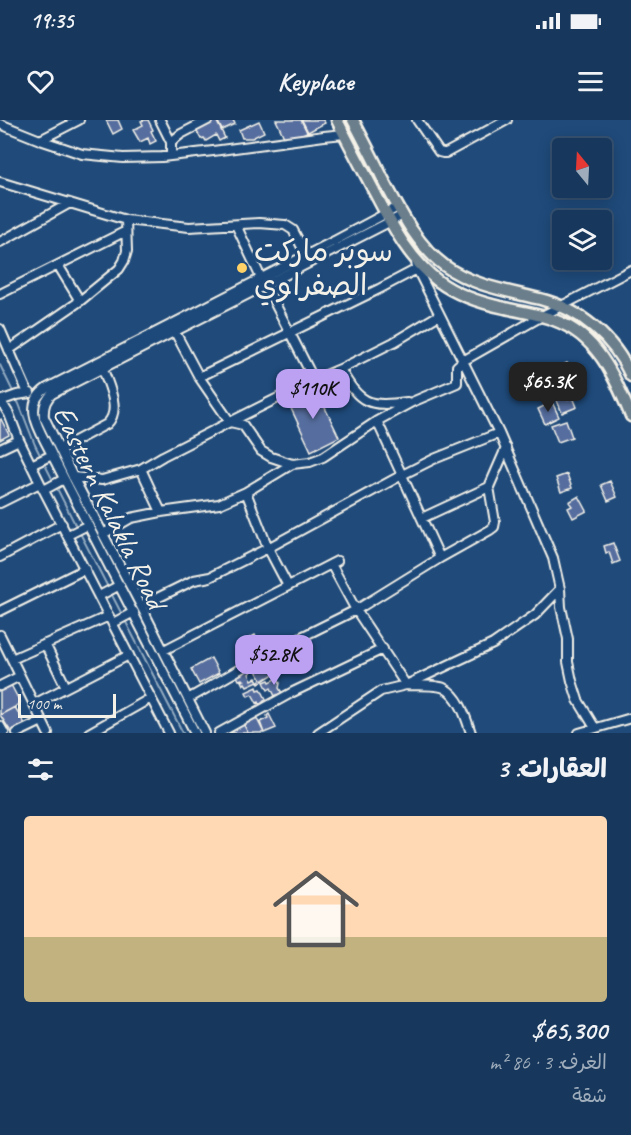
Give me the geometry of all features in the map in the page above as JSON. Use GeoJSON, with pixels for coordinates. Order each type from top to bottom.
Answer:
{"type":"FeatureCollection","features":[{"type":"Feature","properties":{"kind":"highway"},"geometry":{"type":"LineString","coordinates":[[337,120],[416,265],[452,290],[467,297],[489,305],[542,316],[566,326],[595,349],[612,372],[631,416]]}},
{"type":"Feature","properties":{"kind":"highway"},"geometry":{"type":"LineString","coordinates":[[353,120],[400,211],[434,257],[447,268],[472,281],[542,299],[576,313],[606,338],[622,358],[631,376]]}},
{"type":"Feature","properties":{"kind":"street"},"geometry":{"type":"LineString","coordinates":[[40,140],[79,120]]}},
{"type":"Feature","properties":{"kind":"street"},"geometry":{"type":"LineString","coordinates":[[160,120],[171,142],[171,155]]}},
{"type":"Feature","properties":{"kind":"street"},"geometry":{"type":"LineString","coordinates":[[171,142],[208,120]]}},
{"type":"Feature","properties":{"kind":"street"},"geometry":{"type":"LineString","coordinates":[[417,120],[439,152],[446,153],[507,120]]}},
{"type":"Feature","properties":{"kind":"street"},"geometry":{"type":"LineString","coordinates":[[0,124],[82,154],[123,158],[162,157],[344,134]]}},
{"type":"Feature","properties":{"kind":"street"},"geometry":{"type":"LineString","coordinates":[[0,182],[126,220],[189,227],[259,223],[285,225],[293,230],[306,255]]}},
{"type":"Feature","properties":{"kind":"street"},"geometry":{"type":"LineString","coordinates":[[0,242],[70,203]]}},
{"type":"Feature","properties":{"kind":"street"},"geometry":{"type":"LineString","coordinates":[[388,217],[400,211]]}},
{"type":"Feature","properties":{"kind":"street","name":"Eastern Kalakla Road"},"geometry":{"type":"LineString","coordinates":[[205,733],[44,417],[43,397],[47,388],[306,255],[388,217]]}},
{"type":"Feature","properties":{"kind":"street","name":"Eastern Kalakla Road"},"geometry":{"type":"LineString","coordinates":[[195,733],[52,455],[34,416],[33,405],[43,397],[266,286],[388,217]]}},
{"type":"Feature","properties":{"kind":"street"},"geometry":{"type":"LineString","coordinates":[[9,350],[80,301],[119,269],[127,252],[126,220]]}},
{"type":"Feature","properties":{"kind":"street"},"geometry":{"type":"LineString","coordinates":[[236,225],[261,278]]}},
{"type":"Feature","properties":{"kind":"street"},"geometry":{"type":"LineString","coordinates":[[0,294],[126,231]]}},
{"type":"Feature","properties":{"kind":"street"},"geometry":{"type":"LineString","coordinates":[[58,265],[80,301]]}},
{"type":"Feature","properties":{"kind":"street"},"geometry":{"type":"LineString","coordinates":[[199,377],[379,289],[416,265],[499,433],[553,558],[568,639],[568,662],[572,681],[578,700],[596,728]]}},
{"type":"Feature","properties":{"kind":"street"},"geometry":{"type":"LineString","coordinates":[[175,332],[199,377],[230,422],[243,425],[261,451],[271,457],[292,464],[310,462],[323,458],[378,421],[412,402],[457,382],[456,366],[463,361],[542,316],[631,270]]}},
{"type":"Feature","properties":{"kind":"street"},"geometry":{"type":"LineString","coordinates":[[266,286],[314,380]]}},
{"type":"Feature","properties":{"kind":"street"},"geometry":{"type":"LineString","coordinates":[[73,477],[102,480],[141,469],[230,422],[394,342],[439,315]]}},
{"type":"Feature","properties":{"kind":"street"},"geometry":{"type":"LineString","coordinates":[[0,329],[28,393]]}},
{"type":"Feature","properties":{"kind":"street"},"geometry":{"type":"LineString","coordinates":[[60,449],[111,420],[113,403],[103,369]]}},
{"type":"Feature","properties":{"kind":"street"},"geometry":{"type":"LineString","coordinates":[[340,369],[356,393],[366,402],[387,405],[412,402]]}},
{"type":"Feature","properties":{"kind":"street"},"geometry":{"type":"LineString","coordinates":[[43,397],[28,393],[0,400],[169,733]]}},
{"type":"Feature","properties":{"kind":"street"},"geometry":{"type":"LineString","coordinates":[[378,421],[440,558]]}},
{"type":"Feature","properties":{"kind":"street"},"geometry":{"type":"LineString","coordinates":[[141,606],[194,580],[210,577],[268,548],[434,459],[499,433]]}},
{"type":"Feature","properties":{"kind":"street"},"geometry":{"type":"LineString","coordinates":[[0,449],[19,440]]}},
{"type":"Feature","properties":{"kind":"street"},"geometry":{"type":"LineString","coordinates":[[188,699],[261,657],[356,610],[494,527],[489,488],[506,448]]}},
{"type":"Feature","properties":{"kind":"street"},"geometry":{"type":"LineString","coordinates":[[31,465],[52,455]]}},
{"type":"Feature","properties":{"kind":"street"},"geometry":{"type":"LineString","coordinates":[[103,534],[130,518],[219,504],[246,492],[292,464]]}},
{"type":"Feature","properties":{"kind":"street"},"geometry":{"type":"LineString","coordinates":[[141,469],[161,512]]}},
{"type":"Feature","properties":{"kind":"street"},"geometry":{"type":"LineString","coordinates":[[0,502],[64,479]]}},
{"type":"Feature","properties":{"kind":"street"},"geometry":{"type":"LineString","coordinates":[[422,518],[489,488]]}},
{"type":"Feature","properties":{"kind":"street"},"geometry":{"type":"LineString","coordinates":[[246,492],[268,548],[288,586]]}},
{"type":"Feature","properties":{"kind":"street"},"geometry":{"type":"LineString","coordinates":[[0,557],[62,524]]}},
{"type":"Feature","properties":{"kind":"street"},"geometry":{"type":"LineString","coordinates":[[68,535],[88,525]]}},
{"type":"Feature","properties":{"kind":"street"},"geometry":{"type":"LineString","coordinates":[[164,650],[334,562],[356,610],[406,685]]}},
{"type":"Feature","properties":{"kind":"street"},"geometry":{"type":"LineString","coordinates":[[0,611],[85,569]]}},
{"type":"Feature","properties":{"kind":"street"},"geometry":{"type":"LineString","coordinates":[[99,596],[120,585]]}},
{"type":"Feature","properties":{"kind":"street"},"geometry":{"type":"LineString","coordinates":[[318,733],[381,691],[406,685],[494,644],[535,615],[560,589]]}},
{"type":"Feature","properties":{"kind":"street"},"geometry":{"type":"LineString","coordinates":[[12,659],[45,644],[134,612]]}},
{"type":"Feature","properties":{"kind":"street"},"geometry":{"type":"LineString","coordinates":[[0,635],[48,733]]}},
{"type":"Feature","properties":{"kind":"street"},"geometry":{"type":"LineString","coordinates":[[45,644],[66,687]]}},
{"type":"Feature","properties":{"kind":"street"},"geometry":{"type":"LineString","coordinates":[[219,733],[293,692],[383,649]]}},
{"type":"Feature","properties":{"kind":"street"},"geometry":{"type":"LineString","coordinates":[[34,704],[129,655]]}},
{"type":"Feature","properties":{"kind":"street"},"geometry":{"type":"LineString","coordinates":[[0,686],[20,676]]}},
{"type":"Feature","properties":{"kind":"street"},"geometry":{"type":"LineString","coordinates":[[406,685],[443,687],[463,709],[471,733]]}},
{"type":"Feature","properties":{"kind":"street"},"geometry":{"type":"LineString","coordinates":[[89,733],[151,698]]}},
{"type":"Feature","properties":{"kind":"street"},"geometry":{"type":"LineString","coordinates":[[579,733],[596,728],[609,729],[631,718]]}},
{"type":"Feature","properties":{"kind":"street"},"geometry":{"type":"LineString","coordinates":[[17,733],[42,721]]}},
{"type":"Feature","properties":{"kind":"street"},"geometry":{"type":"LineString","coordinates":[[0,726],[4,733]]}},
{"type":"Feature","properties":{"kind":"building"},"geometry":{"type":"Polygon","coordinates":[[[106,120],[118,120],[122,129],[113,134],[106,120]]]}},
{"type":"Feature","properties":{"kind":"building"},"geometry":{"type":"Polygon","coordinates":[[[148,120],[156,141],[150,144],[148,138],[140,142],[133,130],[143,125],[141,121],[148,120]]]}},
{"type":"Feature","properties":{"kind":"building"},"geometry":{"type":"Polygon","coordinates":[[[216,120],[225,138],[219,141],[216,135],[206,141],[204,138],[201,139],[196,130],[216,120]]]}},
{"type":"Feature","properties":{"kind":"building"},"geometry":{"type":"Polygon","coordinates":[[[217,120],[233,120],[235,124],[222,130],[217,120]]]}},
{"type":"Feature","properties":{"kind":"building"},"geometry":{"type":"Polygon","coordinates":[[[276,120],[301,120],[307,132],[296,137],[284,137],[276,120]]]}},
{"type":"Feature","properties":{"kind":"building"},"geometry":{"type":"Polygon","coordinates":[[[302,120],[323,120],[325,123],[308,132],[302,120]]]}},
{"type":"Feature","properties":{"kind":"building"},"geometry":{"type":"Polygon","coordinates":[[[259,121],[264,132],[252,138],[242,138],[239,130],[259,121]]]}},
{"type":"Feature","properties":{"kind":"building"},"geometry":{"type":"Polygon","coordinates":[[[567,363],[576,380],[569,384],[566,378],[553,385],[547,373],[567,363]]]}},
{"type":"Feature","properties":{"kind":"building"},"geometry":{"type":"Polygon","coordinates":[[[544,377],[549,388],[547,389],[549,395],[538,399],[532,382],[544,377]]]}},
{"type":"Feature","properties":{"kind":"building"},"geometry":{"type":"Polygon","coordinates":[[[316,389],[339,437],[311,451],[288,402],[316,389]]]}},
{"type":"Feature","properties":{"kind":"building"},"geometry":{"type":"Polygon","coordinates":[[[566,394],[568,399],[573,397],[577,407],[562,413],[556,398],[566,394]]]}},
{"type":"Feature","properties":{"kind":"building"},"geometry":{"type":"Polygon","coordinates":[[[552,402],[559,417],[545,424],[538,409],[552,402]]]}},
{"type":"Feature","properties":{"kind":"building"},"geometry":{"type":"Polygon","coordinates":[[[0,420],[9,435],[0,440],[0,420]]]}},
{"type":"Feature","properties":{"kind":"building"},"geometry":{"type":"Polygon","coordinates":[[[566,420],[572,437],[558,442],[551,425],[566,420]]]}},
{"type":"Feature","properties":{"kind":"building"},"geometry":{"type":"Polygon","coordinates":[[[567,474],[572,488],[561,492],[556,478],[567,474]]]}},
{"type":"Feature","properties":{"kind":"building"},"geometry":{"type":"Polygon","coordinates":[[[610,481],[617,497],[608,501],[601,485],[610,481]]]}},
{"type":"Feature","properties":{"kind":"building"},"geometry":{"type":"Polygon","coordinates":[[[579,496],[587,511],[573,518],[568,508],[572,506],[569,502],[579,496]]]}},
{"type":"Feature","properties":{"kind":"building"},"geometry":{"type":"Polygon","coordinates":[[[613,543],[620,561],[613,564],[604,546],[613,543]]]}},
{"type":"Feature","properties":{"kind":"building"},"geometry":{"type":"Polygon","coordinates":[[[255,635],[261,646],[257,648],[259,652],[246,657],[240,645],[255,635]]]}},
{"type":"Feature","properties":{"kind":"building"},"geometry":{"type":"Polygon","coordinates":[[[271,654],[277,664],[274,666],[277,672],[259,683],[261,679],[254,667],[259,665],[257,662],[271,654]]]}},
{"type":"Feature","properties":{"kind":"building"},"geometry":{"type":"Polygon","coordinates":[[[211,658],[219,673],[199,684],[191,669],[211,658]]]}},
{"type":"Feature","properties":{"kind":"building"},"geometry":{"type":"Polygon","coordinates":[[[249,667],[252,680],[256,678],[258,681],[247,686],[241,681],[244,680],[239,680],[237,676],[249,667]]]}},
{"type":"Feature","properties":{"kind":"building"},"geometry":{"type":"Polygon","coordinates":[[[278,678],[282,693],[275,696],[264,682],[278,678]]]}},
{"type":"Feature","properties":{"kind":"building"},"geometry":{"type":"Polygon","coordinates":[[[10,683],[20,702],[0,715],[0,689],[10,683]]]}},
{"type":"Feature","properties":{"kind":"building"},"geometry":{"type":"Polygon","coordinates":[[[257,687],[258,690],[261,689],[266,699],[260,705],[252,694],[248,696],[246,692],[257,687]]]}},
{"type":"Feature","properties":{"kind":"building"},"geometry":{"type":"Polygon","coordinates":[[[15,707],[25,724],[11,732],[0,715],[15,707]]]}},
{"type":"Feature","properties":{"kind":"building"},"geometry":{"type":"Polygon","coordinates":[[[269,714],[276,728],[264,733],[260,722],[268,718],[269,714]]]}},
{"type":"Feature","properties":{"kind":"building"},"geometry":{"type":"Polygon","coordinates":[[[256,717],[264,733],[248,733],[243,723],[256,717]]]}},
{"type":"Feature","properties":{"kind":"building"},"geometry":{"type":"Polygon","coordinates":[[[243,723],[248,733],[224,733],[243,723]]]}},
{"type":"Feature","properties":{"kind":"waterway"},"geometry":{"type":"LineString","coordinates":[[0,365],[35,445],[77,528]]}},
{"type":"Feature","properties":{"kind":"waterway"},"geometry":{"type":"LineString","coordinates":[[80,533],[183,733]]}},
{"type":"Feature","properties":{"kind":"place","name":"سوبر ماركت الصفراوي"},"geometry":{"type":"Point","coordinates":[242,268]}}]}
